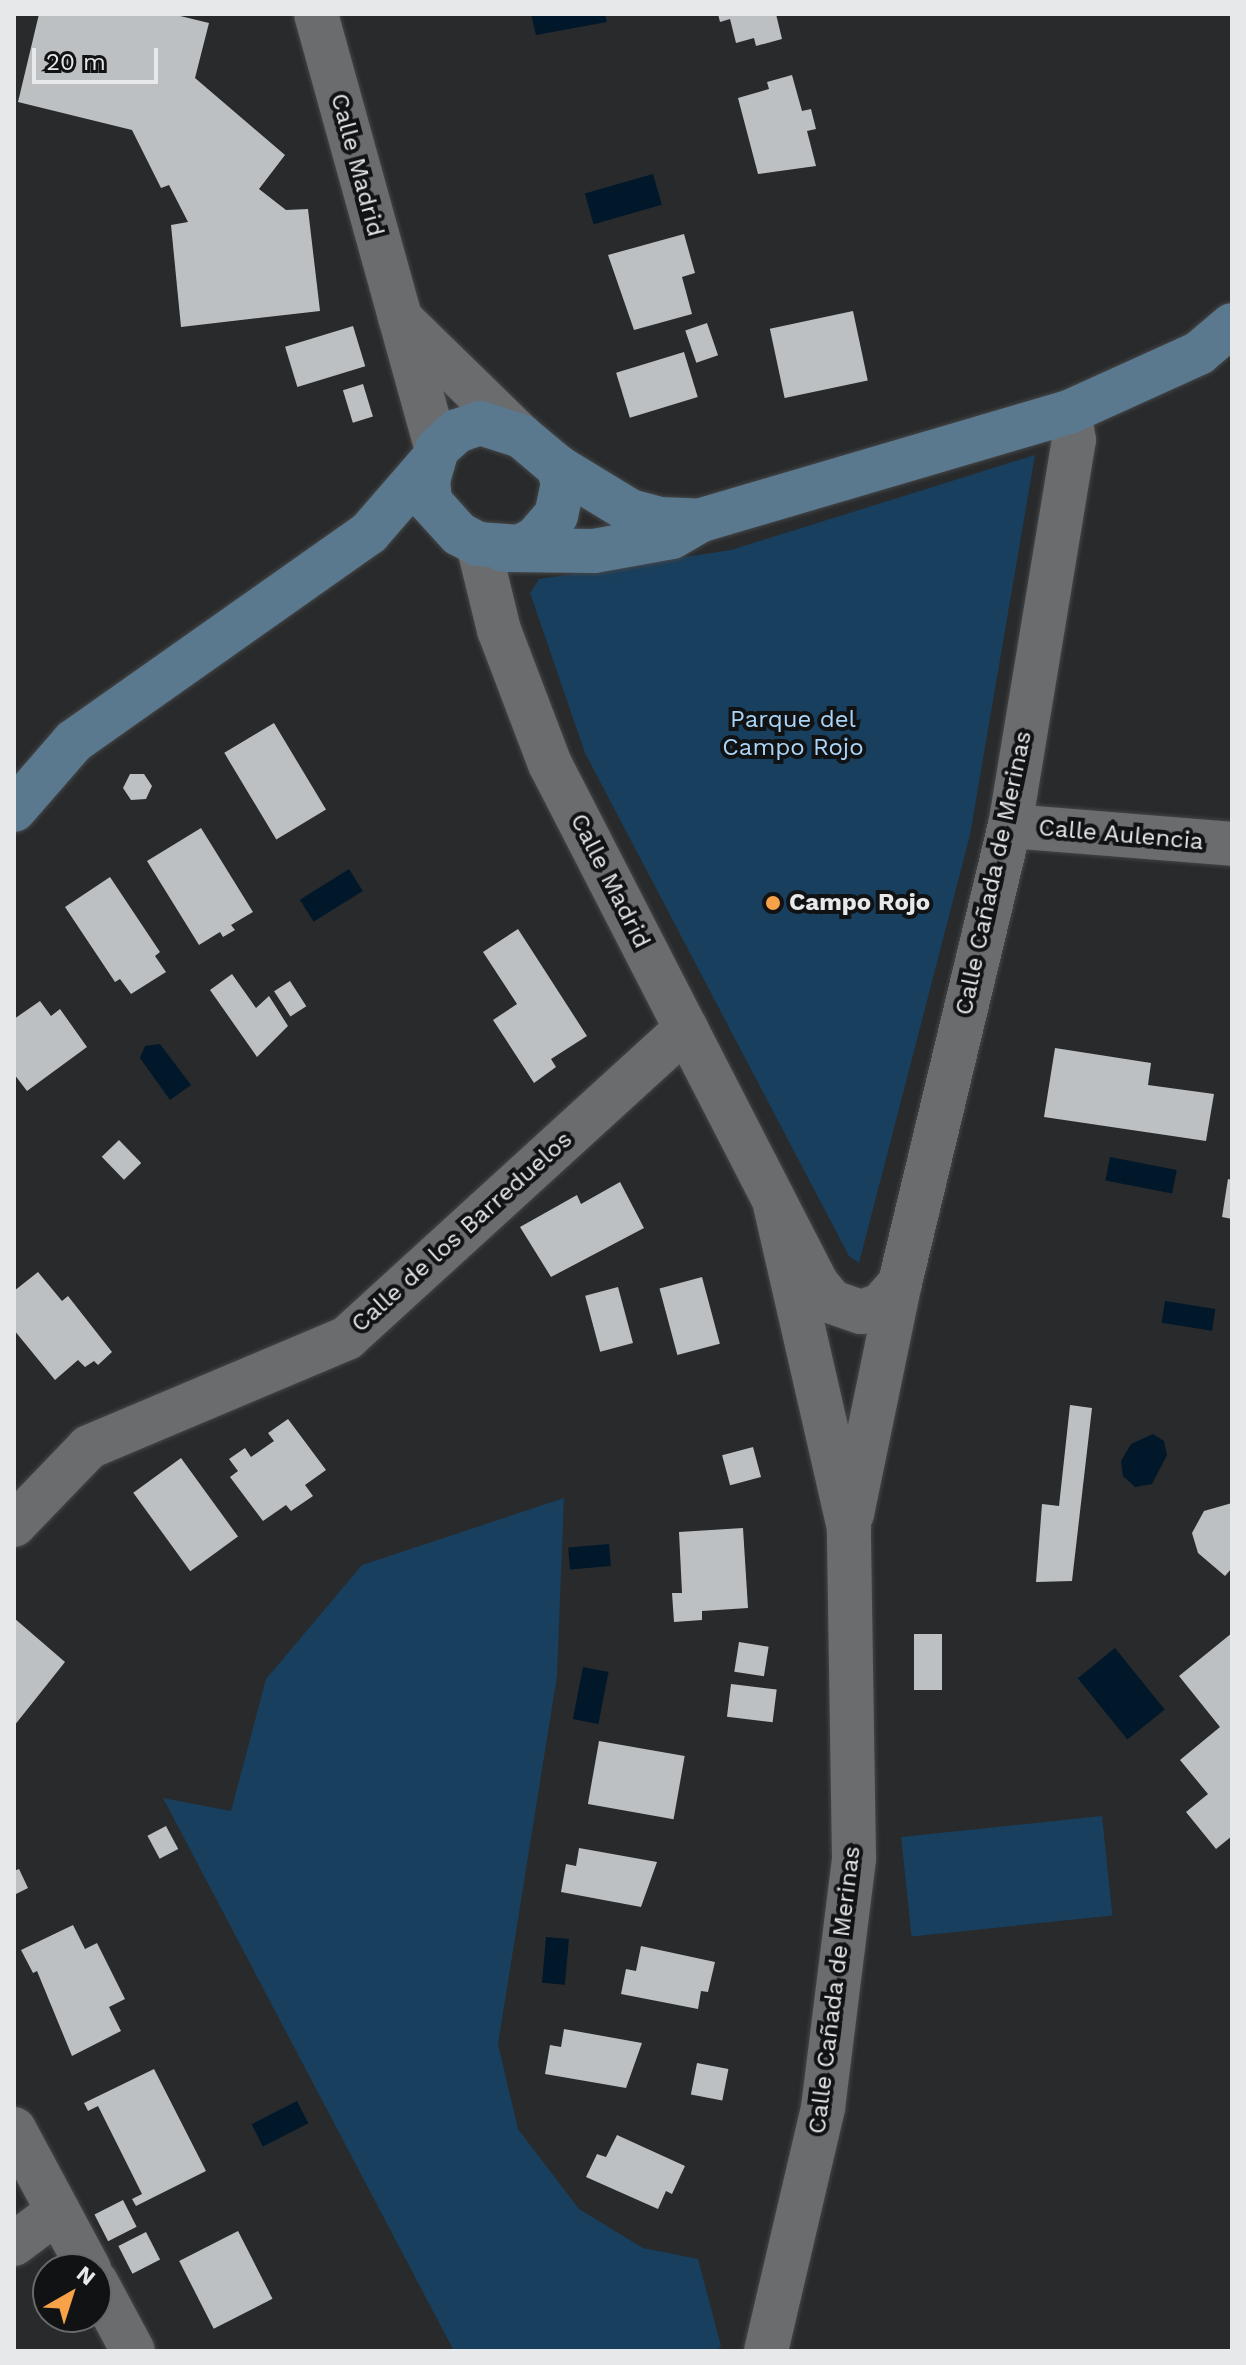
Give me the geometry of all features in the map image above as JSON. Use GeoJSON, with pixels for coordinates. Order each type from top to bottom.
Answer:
{"type":"FeatureCollection","features":[{"type":"Feature","properties":{"kind":"street","name":"Calle Madrid"},"geometry":{"type":"LineString","coordinates":[[316,14],[435,454]]}},
{"type":"Feature","properties":{"kind":"street"},"geometry":{"type":"LineString","coordinates":[[398,316],[521,436],[558,467],[630,511],[659,519],[702,520]]}},
{"type":"Feature","properties":{"kind":"street"},"geometry":{"type":"LineString","coordinates":[[369,533],[423,523],[480,542],[594,551],[672,537],[702,520],[1069,412],[1199,353],[1232,325]]}},
{"type":"Feature","properties":{"kind":"street","name":"Calle Cañada de Merinas"},"geometry":{"type":"LineString","coordinates":[[764,2345],[823,2108],[854,1858],[849,1528],[900,1283],[1010,826],[1074,440],[1069,412]]}},
{"type":"Feature","properties":{"kind":"street"},"geometry":{"type":"LineString","coordinates":[[14,810],[74,741],[369,533],[457,431],[480,423],[521,436]]}},
{"type":"Feature","properties":{"kind":"street"},"geometry":{"type":"LineString","coordinates":[[435,454],[430,502],[480,542],[535,539],[556,515],[563,483],[558,467]]}},
{"type":"Feature","properties":{"kind":"street","name":"Calle Madrid"},"geometry":{"type":"LineString","coordinates":[[480,542],[499,630],[550,764],[775,1206],[832,1302],[847,1311],[871,1311],[900,1283]]}},
{"type":"Feature","properties":{"kind":"street","name":"Calle Aulencia"},"geometry":{"type":"LineString","coordinates":[[1010,826],[1232,844]]}},
{"type":"Feature","properties":{"kind":"street","name":"Calle de los Barreduelos"},"geometry":{"type":"LineString","coordinates":[[14,1525],[89,1447],[347,1338],[686,1028]]}},
{"type":"Feature","properties":{"kind":"street","name":"Calle Madrid"},"geometry":{"type":"LineString","coordinates":[[775,1206],[849,1528]]}},
{"type":"Feature","properties":{"kind":"street"},"geometry":{"type":"LineString","coordinates":[[14,2129],[80,2253]]}},
{"type":"Feature","properties":{"kind":"street"},"geometry":{"type":"LineString","coordinates":[[14,2244],[58,2211]]}},
{"type":"Feature","properties":{"kind":"street"},"geometry":{"type":"LineString","coordinates":[[112,2312],[133,2351]]}},
{"type":"Feature","properties":{"kind":"green space","name":"Parque del Campo Rojo"},"geometry":{"type":"Polygon","coordinates":[[[1035,455],[970,835],[859,1263],[849,1256],[585,753],[530,593],[539,579],[731,550],[1035,455]]]}},
{"type":"Feature","properties":{"kind":"green space"},"geometry":{"type":"Polygon","coordinates":[[[564,1498],[557,1676],[498,2044],[518,2129],[579,2209],[643,2248],[698,2259],[721,2346],[717,2351],[454,2351],[163,1798],[231,1811],[266,1679],[362,1565],[564,1498]]]}},
{"type":"Feature","properties":{"kind":"green space"},"geometry":{"type":"Polygon","coordinates":[[[1102,1816],[1112,1915],[912,1937],[901,1837],[1102,1816]]]}},
{"type":"Feature","properties":{"kind":"shaded area"},"geometry":{"type":"Polygon","coordinates":[[[531,14],[605,14],[607,22],[536,35],[531,14]]]}},
{"type":"Feature","properties":{"kind":"shaded area"},"geometry":{"type":"Polygon","coordinates":[[[653,174],[662,205],[594,224],[585,194],[653,174]]]}},
{"type":"Feature","properties":{"kind":"shaded area"},"geometry":{"type":"Polygon","coordinates":[[[349,869],[363,891],[314,922],[300,900],[349,869]]]}},
{"type":"Feature","properties":{"kind":"shaded area"},"geometry":{"type":"Polygon","coordinates":[[[160,1044],[191,1085],[170,1100],[140,1058],[145,1046],[160,1044]]]}},
{"type":"Feature","properties":{"kind":"shaded area"},"geometry":{"type":"Polygon","coordinates":[[[1110,1157],[1177,1170],[1172,1194],[1105,1181],[1110,1157]]]}},
{"type":"Feature","properties":{"kind":"shaded area"},"geometry":{"type":"Polygon","coordinates":[[[1165,1301],[1215,1309],[1212,1331],[1162,1323],[1165,1301]]]}},
{"type":"Feature","properties":{"kind":"shaded area"},"geometry":{"type":"Polygon","coordinates":[[[1153,1434],[1164,1441],[1167,1455],[1152,1484],[1135,1487],[1123,1476],[1121,1461],[1131,1444],[1153,1434]]]}},
{"type":"Feature","properties":{"kind":"shaded area"},"geometry":{"type":"Polygon","coordinates":[[[609,1544],[611,1566],[570,1569],[568,1548],[609,1544]]]}},
{"type":"Feature","properties":{"kind":"shaded area"},"geometry":{"type":"Polygon","coordinates":[[[1115,1648],[1165,1709],[1127,1740],[1078,1678],[1115,1648]]]}},
{"type":"Feature","properties":{"kind":"shaded area"},"geometry":{"type":"Polygon","coordinates":[[[583,1667],[609,1672],[598,1724],[573,1719],[583,1667]]]}},
{"type":"Feature","properties":{"kind":"shaded area"},"geometry":{"type":"Polygon","coordinates":[[[546,1937],[569,1939],[565,1985],[542,1983],[546,1937]]]}},
{"type":"Feature","properties":{"kind":"shaded area"},"geometry":{"type":"Polygon","coordinates":[[[297,2101],[308,2123],[263,2146],[252,2124],[297,2101]]]}},
{"type":"Feature","properties":{"kind":"building"},"geometry":{"type":"Polygon","coordinates":[[[39,14],[172,14],[209,23],[195,78],[285,155],[259,189],[286,210],[308,209],[320,311],[181,327],[171,225],[188,222],[169,185],[161,188],[132,130],[18,102],[39,14]]]}},
{"type":"Feature","properties":{"kind":"building"},"geometry":{"type":"Polygon","coordinates":[[[718,14],[776,14],[782,39],[756,46],[754,38],[736,43],[730,19],[720,22],[718,14]]]}},
{"type":"Feature","properties":{"kind":"building"},"geometry":{"type":"Polygon","coordinates":[[[792,75],[802,111],[811,109],[816,129],[807,131],[816,166],[758,174],[738,98],[769,89],[767,82],[792,75]]]}},
{"type":"Feature","properties":{"kind":"building"},"geometry":{"type":"Polygon","coordinates":[[[684,234],[695,273],[682,277],[692,314],[634,330],[608,255],[684,234]]]}},
{"type":"Feature","properties":{"kind":"building"},"geometry":{"type":"Polygon","coordinates":[[[853,311],[868,380],[785,398],[770,329],[853,311]]]}},
{"type":"Feature","properties":{"kind":"building"},"geometry":{"type":"Polygon","coordinates":[[[707,323],[718,355],[696,363],[685,330],[707,323]]]}},
{"type":"Feature","properties":{"kind":"building"},"geometry":{"type":"Polygon","coordinates":[[[353,326],[365,366],[297,387],[285,347],[353,326]]]}},
{"type":"Feature","properties":{"kind":"building"},"geometry":{"type":"Polygon","coordinates":[[[684,352],[698,397],[630,418],[616,373],[684,352]]]}},
{"type":"Feature","properties":{"kind":"building"},"geometry":{"type":"Polygon","coordinates":[[[363,384],[373,417],[353,423],[343,390],[363,384]]]}},
{"type":"Feature","properties":{"kind":"building"},"geometry":{"type":"Polygon","coordinates":[[[274,723],[326,810],[276,839],[224,753],[274,723]]]}},
{"type":"Feature","properties":{"kind":"building"},"geometry":{"type":"Polygon","coordinates":[[[130,774],[144,774],[152,786],[146,799],[131,800],[123,788],[130,774]]]}},
{"type":"Feature","properties":{"kind":"building"},"geometry":{"type":"Polygon","coordinates":[[[201,828],[253,912],[231,925],[235,930],[223,937],[220,932],[199,945],[147,861],[201,828]]]}},
{"type":"Feature","properties":{"kind":"building"},"geometry":{"type":"Polygon","coordinates":[[[110,877],[160,952],[155,956],[166,972],[131,994],[120,979],[115,982],[65,907],[110,877]]]}},
{"type":"Feature","properties":{"kind":"building"},"geometry":{"type":"Polygon","coordinates":[[[518,929],[587,1036],[551,1059],[556,1067],[534,1083],[493,1020],[517,1004],[483,952],[518,929]]]}},
{"type":"Feature","properties":{"kind":"building"},"geometry":{"type":"Polygon","coordinates":[[[232,974],[256,1008],[269,996],[288,1026],[257,1057],[210,990],[232,974]]]}},
{"type":"Feature","properties":{"kind":"building"},"geometry":{"type":"Polygon","coordinates":[[[290,981],[306,1006],[290,1017],[274,991],[290,981]]]}},
{"type":"Feature","properties":{"kind":"building"},"geometry":{"type":"Polygon","coordinates":[[[40,1001],[51,1016],[60,1009],[87,1047],[27,1091],[14,1074],[14,1019],[40,1001]]]}},
{"type":"Feature","properties":{"kind":"building"},"geometry":{"type":"Polygon","coordinates":[[[1055,1048],[1151,1063],[1148,1085],[1214,1094],[1206,1141],[1044,1117],[1055,1048]]]}},
{"type":"Feature","properties":{"kind":"building"},"geometry":{"type":"Polygon","coordinates":[[[119,1140],[141,1163],[124,1180],[102,1157],[119,1140]]]}},
{"type":"Feature","properties":{"kind":"building"},"geometry":{"type":"Polygon","coordinates":[[[1228,1179],[1232,1180],[1232,1219],[1222,1217],[1228,1179]]]}},
{"type":"Feature","properties":{"kind":"building"},"geometry":{"type":"Polygon","coordinates":[[[620,1182],[644,1228],[551,1277],[520,1227],[577,1195],[581,1204],[620,1182]]]}},
{"type":"Feature","properties":{"kind":"building"},"geometry":{"type":"Polygon","coordinates":[[[38,1272],[62,1301],[68,1296],[112,1352],[98,1365],[94,1361],[85,1367],[78,1360],[55,1380],[14,1330],[14,1291],[38,1272]]]}},
{"type":"Feature","properties":{"kind":"building"},"geometry":{"type":"Polygon","coordinates":[[[702,1277],[720,1344],[677,1355],[659,1288],[702,1277]]]}},
{"type":"Feature","properties":{"kind":"building"},"geometry":{"type":"Polygon","coordinates":[[[618,1287],[633,1343],[600,1352],[585,1296],[618,1287]]]}},
{"type":"Feature","properties":{"kind":"building"},"geometry":{"type":"Polygon","coordinates":[[[1070,1405],[1092,1408],[1072,1581],[1036,1582],[1042,1504],[1059,1506],[1070,1405]]]}},
{"type":"Feature","properties":{"kind":"building"},"geometry":{"type":"Polygon","coordinates":[[[288,1419],[326,1470],[305,1485],[313,1496],[291,1511],[286,1505],[263,1521],[230,1477],[238,1471],[229,1459],[245,1448],[251,1457],[274,1441],[268,1433],[288,1419]]]}},
{"type":"Feature","properties":{"kind":"building"},"geometry":{"type":"Polygon","coordinates":[[[753,1447],[761,1477],[730,1485],[722,1455],[753,1447]]]}},
{"type":"Feature","properties":{"kind":"building"},"geometry":{"type":"Polygon","coordinates":[[[181,1458],[238,1536],[190,1571],[133,1493],[181,1458]]]}},
{"type":"Feature","properties":{"kind":"building"},"geometry":{"type":"Polygon","coordinates":[[[1232,1503],[1232,1568],[1225,1576],[1198,1553],[1192,1533],[1204,1511],[1232,1503]]]}},
{"type":"Feature","properties":{"kind":"building"},"geometry":{"type":"Polygon","coordinates":[[[743,1528],[748,1608],[702,1611],[702,1620],[674,1622],[672,1593],[682,1593],[679,1532],[743,1528]]]}},
{"type":"Feature","properties":{"kind":"building"},"geometry":{"type":"Polygon","coordinates":[[[14,1618],[65,1662],[14,1726],[14,1618]]]}},
{"type":"Feature","properties":{"kind":"building"},"geometry":{"type":"Polygon","coordinates":[[[1232,1633],[1232,1836],[1216,1849],[1186,1812],[1208,1794],[1180,1760],[1220,1727],[1179,1676],[1232,1633]]]}},
{"type":"Feature","properties":{"kind":"building"},"geometry":{"type":"Polygon","coordinates":[[[914,1634],[942,1634],[942,1690],[914,1690],[914,1634]]]}},
{"type":"Feature","properties":{"kind":"building"},"geometry":{"type":"Polygon","coordinates":[[[739,1642],[769,1647],[764,1676],[734,1672],[739,1642]]]}},
{"type":"Feature","properties":{"kind":"building"},"geometry":{"type":"Polygon","coordinates":[[[731,1684],[777,1690],[773,1722],[727,1717],[731,1684]]]}},
{"type":"Feature","properties":{"kind":"building"},"geometry":{"type":"Polygon","coordinates":[[[599,1741],[685,1756],[674,1819],[588,1804],[599,1741]]]}},
{"type":"Feature","properties":{"kind":"building"},"geometry":{"type":"Polygon","coordinates":[[[166,1826],[178,1849],[160,1859],[147,1836],[166,1826]]]}},
{"type":"Feature","properties":{"kind":"building"},"geometry":{"type":"Polygon","coordinates":[[[579,1848],[657,1862],[641,1907],[561,1892],[566,1864],[576,1866],[579,1848]]]}},
{"type":"Feature","properties":{"kind":"building"},"geometry":{"type":"Polygon","coordinates":[[[19,1869],[28,1888],[14,1895],[14,1871],[19,1869]]]}},
{"type":"Feature","properties":{"kind":"building"},"geometry":{"type":"Polygon","coordinates":[[[73,1925],[85,1949],[97,1943],[125,1999],[109,2007],[121,2031],[72,2056],[37,1971],[33,1973],[21,1950],[73,1925]]]}},
{"type":"Feature","properties":{"kind":"building"},"geometry":{"type":"Polygon","coordinates":[[[641,1946],[715,1962],[708,1992],[701,1991],[698,2009],[621,1994],[626,1969],[636,1971],[641,1946]]]}},
{"type":"Feature","properties":{"kind":"building"},"geometry":{"type":"Polygon","coordinates":[[[564,2029],[642,2043],[626,2088],[545,2074],[550,2045],[561,2047],[564,2029]]]}},
{"type":"Feature","properties":{"kind":"building"},"geometry":{"type":"Polygon","coordinates":[[[697,2063],[728,2069],[722,2101],[691,2094],[697,2063]]]}},
{"type":"Feature","properties":{"kind":"building"},"geometry":{"type":"Polygon","coordinates":[[[154,2069],[206,2171],[136,2206],[132,2199],[142,2194],[98,2106],[88,2111],[84,2103],[154,2069]]]}},
{"type":"Feature","properties":{"kind":"building"},"geometry":{"type":"Polygon","coordinates":[[[617,2135],[685,2166],[672,2194],[666,2191],[658,2209],[586,2177],[597,2154],[606,2157],[617,2135]]]}},
{"type":"Feature","properties":{"kind":"building"},"geometry":{"type":"Polygon","coordinates":[[[123,2200],[137,2227],[108,2241],[94,2215],[123,2200]]]}},
{"type":"Feature","properties":{"kind":"building"},"geometry":{"type":"Polygon","coordinates":[[[238,2231],[273,2299],[214,2329],[179,2261],[238,2231]]]}},
{"type":"Feature","properties":{"kind":"building"},"geometry":{"type":"Polygon","coordinates":[[[146,2232],[160,2260],[132,2274],[118,2246],[146,2232]]]}},
{"type":"Feature","properties":{"kind":"place","name":"Campo Rojo"},"geometry":{"type":"Point","coordinates":[773,903]}}]}
